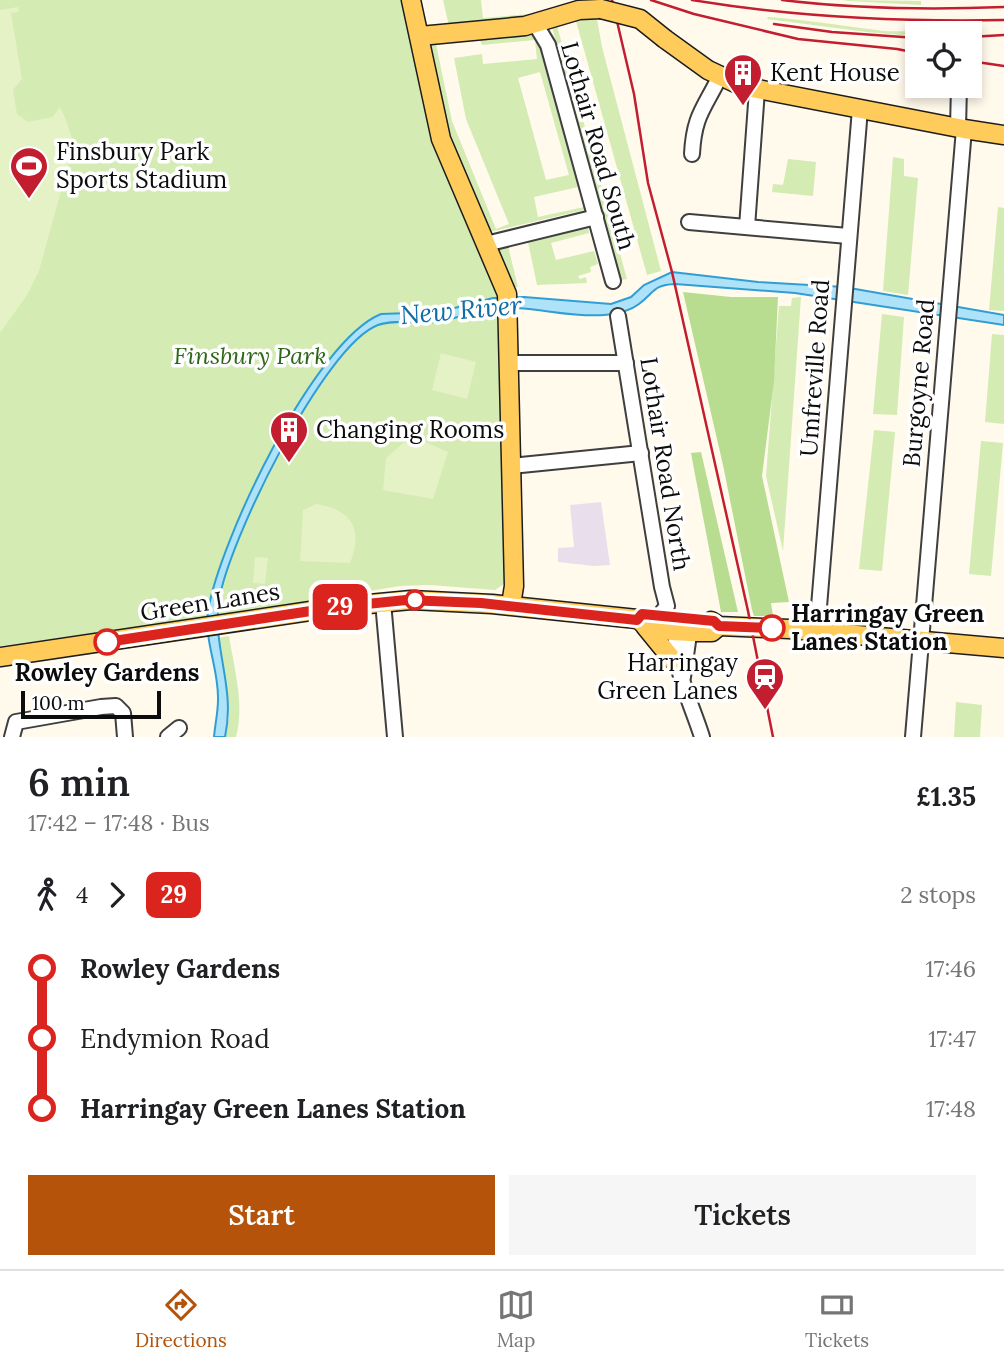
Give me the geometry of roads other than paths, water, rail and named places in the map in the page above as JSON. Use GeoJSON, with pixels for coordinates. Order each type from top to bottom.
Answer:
{"type":"FeatureCollection","features":[{"type":"Feature","properties":{"kind":"main road"},"geometry":{"type":"LineString","coordinates":[[411,0],[441,139],[486,244],[507,304],[514,586],[511,605]]}},
{"type":"Feature","properties":{"kind":"main road"},"geometry":{"type":"LineString","coordinates":[[420,36],[536,25],[571,12],[593,8],[645,22],[687,56],[720,76],[757,90],[1004,135]]}},
{"type":"Feature","properties":{"kind":"main road","name":"Green Lanes"},"geometry":{"type":"LineString","coordinates":[[0,657],[383,602],[415,600],[511,605],[683,625],[714,621],[719,626],[817,631],[1004,648]]}},
{"type":"Feature","properties":{"kind":"main road"},"geometry":{"type":"LineString","coordinates":[[647,621],[679,671]]}},
{"type":"Feature","properties":{"kind":"street","name":"Lothair Road South"},"geometry":{"type":"LineString","coordinates":[[536,25],[548,45],[613,281]]}},
{"type":"Feature","properties":{"kind":"street"},"geometry":{"type":"LineString","coordinates":[[692,154],[693,132],[699,113],[720,76]]}},
{"type":"Feature","properties":{"kind":"street"},"geometry":{"type":"LineString","coordinates":[[747,226],[757,90]]}},
{"type":"Feature","properties":{"kind":"street","name":"Burgoyne Road"},"geometry":{"type":"LineString","coordinates":[[913,737],[961,128],[960,98]]}},
{"type":"Feature","properties":{"kind":"street","name":"Umfreville Road"},"geometry":{"type":"LineString","coordinates":[[817,631],[860,109]]}},
{"type":"Feature","properties":{"kind":"street"},"geometry":{"type":"LineString","coordinates":[[486,244],[596,217]]}},
{"type":"Feature","properties":{"kind":"street"},"geometry":{"type":"LineString","coordinates":[[689,222],[848,236]]}},
{"type":"Feature","properties":{"kind":"street","name":"Lothair Road North"},"geometry":{"type":"LineString","coordinates":[[618,316],[667,606],[647,621]]}},
{"type":"Feature","properties":{"kind":"street"},"geometry":{"type":"LineString","coordinates":[[509,363],[626,363]]}},
{"type":"Feature","properties":{"kind":"street"},"geometry":{"type":"LineString","coordinates":[[511,466],[641,453]]}},
{"type":"Feature","properties":{"kind":"street"},"geometry":{"type":"LineString","coordinates":[[383,602],[395,737]]}},
{"type":"Feature","properties":{"kind":"street"},"geometry":{"type":"LineString","coordinates":[[683,625],[674,647],[679,671],[702,737]]}},
{"type":"Feature","properties":{"kind":"street"},"geometry":{"type":"LineString","coordinates":[[12,737],[16,722],[101,706],[116,706],[122,713],[125,737]]}},
{"type":"Feature","properties":{"kind":"water","name":"New River"},"geometry":{"type":"Polygon","coordinates":[[[672,272],[758,282],[844,287],[1004,315],[1004,325],[795,293],[675,284],[658,288],[631,309],[609,315],[499,308],[437,322],[392,322],[378,325],[356,340],[306,406],[281,449],[240,537],[219,601],[219,635],[228,719],[225,737],[214,737],[218,689],[207,622],[216,580],[230,539],[274,447],[300,402],[327,362],[355,332],[381,314],[439,312],[493,298],[524,297],[611,304],[631,297],[644,285],[672,272]]]}},
{"type":"Feature","properties":{"kind":"railway"},"geometry":{"type":"LineString","coordinates":[[612,0],[634,94],[648,183],[672,272],[748,611],[773,737]]}},
{"type":"Feature","properties":{"kind":"railway"},"geometry":{"type":"LineString","coordinates":[[651,0],[694,14],[798,39],[905,51]]}},
{"type":"Feature","properties":{"kind":"railway"},"geometry":{"type":"LineString","coordinates":[[692,0],[769,11],[847,17],[1004,20]]}},
{"type":"Feature","properties":{"kind":"railway"},"geometry":{"type":"LineString","coordinates":[[782,0],[893,8],[1004,7]]}},
{"type":"Feature","properties":{"kind":"railway"},"geometry":{"type":"LineString","coordinates":[[774,24],[832,32],[905,37]]}},
{"type":"Feature","properties":{"kind":"railway"},"geometry":{"type":"LineString","coordinates":[[982,36],[1004,35]]}},
{"type":"Feature","properties":{"kind":"railway"},"geometry":{"type":"LineString","coordinates":[[982,63],[1004,66]]}},
{"type":"Feature","properties":{"kind":"place","name":"Kent House"},"geometry":{"type":"Point","coordinates":[743,107]}},
{"type":"Feature","properties":{"kind":"place","name":"Finsbury Park Sports Stadium"},"geometry":{"type":"Point","coordinates":[29,200]}},
{"type":"Feature","properties":{"kind":"place","name":"Changing Rooms"},"geometry":{"type":"Point","coordinates":[289,464]}},
{"type":"Feature","properties":{"kind":"place","name":"Harringay Green Lanes Station"},"geometry":{"type":"Point","coordinates":[772,628]}},
{"type":"Feature","properties":{"kind":"place","name":"Rowley Gardens"},"geometry":{"type":"Point","coordinates":[107,642]}},
{"type":"Feature","properties":{"kind":"place","name":"Harringay Green Lanes"},"geometry":{"type":"Point","coordinates":[765,711]}},
{"type":"Feature","properties":{"kind":"park label","name":"Finsbury Park"},"geometry":{"type":"Point","coordinates":[250,356]}}]}
